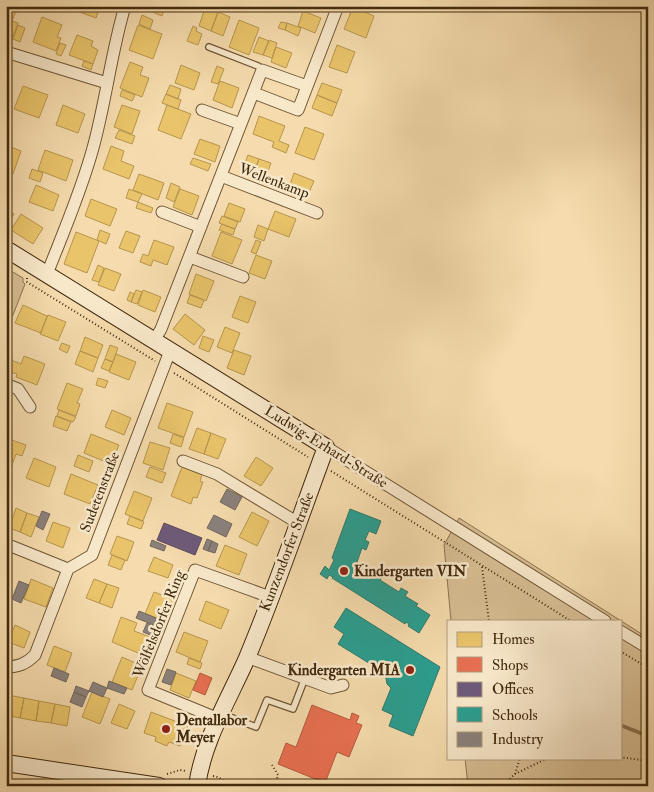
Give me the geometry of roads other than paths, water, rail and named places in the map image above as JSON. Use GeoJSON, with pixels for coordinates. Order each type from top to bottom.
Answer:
{"type":"FeatureCollection","features":[{"type":"Feature","properties":{"kind":"street"},"geometry":{"type":"LineString","coordinates":[[47,274],[85,174],[99,124],[125,6]]}},
{"type":"Feature","properties":{"kind":"street"},"geometry":{"type":"LineString","coordinates":[[254,93],[298,110],[338,6]]}},
{"type":"Feature","properties":{"kind":"street"},"geometry":{"type":"LineString","coordinates":[[6,52],[107,83]]}},
{"type":"Feature","properties":{"kind":"street"},"geometry":{"type":"LineString","coordinates":[[262,70],[307,86]]}},
{"type":"Feature","properties":{"kind":"street","name":"Wellenkamp"},"geometry":{"type":"LineString","coordinates":[[154,341],[162,329],[262,70]]}},
{"type":"Feature","properties":{"kind":"street"},"geometry":{"type":"LineString","coordinates":[[202,110],[241,124]]}},
{"type":"Feature","properties":{"kind":"street","name":"Wellenkamp"},"geometry":{"type":"LineString","coordinates":[[221,176],[317,213]]}},
{"type":"Feature","properties":{"kind":"street"},"geometry":{"type":"LineString","coordinates":[[162,212],[201,227]]}},
{"type":"Feature","properties":{"kind":"street","name":"Ludwig-Erhard-Straße"},"geometry":{"type":"LineString","coordinates":[[6,249],[602,620]]}},
{"type":"Feature","properties":{"kind":"street"},"geometry":{"type":"LineString","coordinates":[[190,257],[243,277]]}},
{"type":"Feature","properties":{"kind":"street","name":"Sudetenstraße"},"geometry":{"type":"LineString","coordinates":[[68,569],[92,555],[170,351]]}},
{"type":"Feature","properties":{"kind":"street"},"geometry":{"type":"LineString","coordinates":[[6,384],[18,389],[30,406]]}},
{"type":"Feature","properties":{"kind":"street","name":"Kunzendorfer Straße"},"geometry":{"type":"LineString","coordinates":[[197,786],[201,766],[220,716],[247,657],[326,447]]}},
{"type":"Feature","properties":{"kind":"street"},"geometry":{"type":"LineString","coordinates":[[183,461],[217,474],[298,523]]}},
{"type":"Feature","properties":{"kind":"street"},"geometry":{"type":"LineString","coordinates":[[6,544],[68,569],[35,655],[28,662],[20,666],[6,667]]}},
{"type":"Feature","properties":{"kind":"street","name":"Wölfelsdorfer Ring"},"geometry":{"type":"LineString","coordinates":[[220,716],[148,690],[194,570],[270,597]]}},
{"type":"Feature","properties":{"kind":"street"},"geometry":{"type":"LineString","coordinates":[[622,631],[648,648]]}},
{"type":"Feature","properties":{"kind":"street"},"geometry":{"type":"LineString","coordinates":[[247,657],[331,688],[343,685]]}},
{"type":"Feature","properties":{"kind":"street"},"geometry":{"type":"LineString","coordinates":[[6,763],[159,786]]}},
{"type":"Feature","properties":{"kind":"lane"},"geometry":{"type":"LineString","coordinates":[[209,47],[258,66],[262,70]]}},
{"type":"Feature","properties":{"kind":"lane"},"geometry":{"type":"LineString","coordinates":[[220,716],[256,727],[267,700],[293,709],[305,678]]}},
{"type":"Feature","properties":{"kind":"waterway"},"geometry":{"type":"LineString","coordinates":[[622,726],[648,736]]}},
{"type":"Feature","properties":{"kind":"place","name":"Kindergarten VIN"},"geometry":{"type":"Point","coordinates":[344,571]}},
{"type":"Feature","properties":{"kind":"place","name":"Kindergarten MIA"},"geometry":{"type":"Point","coordinates":[410,670]}},
{"type":"Feature","properties":{"kind":"place","name":"Dentallabor Meyer"},"geometry":{"type":"Point","coordinates":[166,729]}}]}
